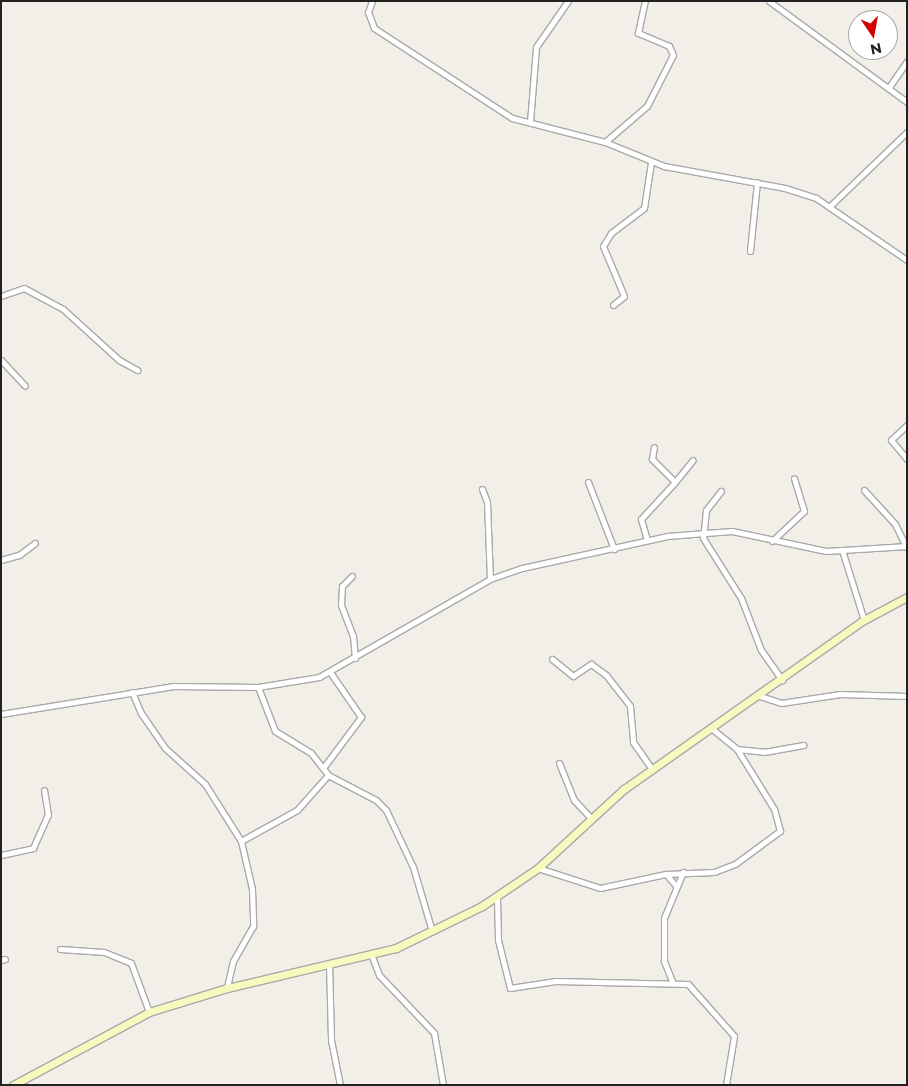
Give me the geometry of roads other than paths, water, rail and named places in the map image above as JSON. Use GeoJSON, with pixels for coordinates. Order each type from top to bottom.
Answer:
{"type":"FeatureCollection","features":[{"type":"Feature","properties":{"kind":"street"},"geometry":{"type":"LineString","coordinates":[[372,1],[368,12],[374,28],[498,110],[530,122],[605,142],[651,162],[756,182],[830,206],[907,260]]}},
{"type":"Feature","properties":{"kind":"street"},"geometry":{"type":"LineString","coordinates":[[530,122],[536,47],[568,1]]}},
{"type":"Feature","properties":{"kind":"street"},"geometry":{"type":"LineString","coordinates":[[605,142],[647,106],[673,55],[669,46],[637,30],[645,1]]}},
{"type":"Feature","properties":{"kind":"street"},"geometry":{"type":"LineString","coordinates":[[770,1],[907,102]]}},
{"type":"Feature","properties":{"kind":"street"},"geometry":{"type":"LineString","coordinates":[[889,87],[907,61]]}},
{"type":"Feature","properties":{"kind":"street"},"geometry":{"type":"LineString","coordinates":[[830,206],[907,132]]}},
{"type":"Feature","properties":{"kind":"street"},"geometry":{"type":"LineString","coordinates":[[613,305],[624,296],[603,246],[611,232],[644,208],[651,162]]}},
{"type":"Feature","properties":{"kind":"street"},"geometry":{"type":"LineString","coordinates":[[750,251],[756,182]]}},
{"type":"Feature","properties":{"kind":"street"},"geometry":{"type":"LineString","coordinates":[[1,296],[24,288],[63,310],[119,360],[137,370]]}},
{"type":"Feature","properties":{"kind":"street"},"geometry":{"type":"LineString","coordinates":[[1,360],[25,386]]}},
{"type":"Feature","properties":{"kind":"street"},"geometry":{"type":"LineString","coordinates":[[907,425],[891,440],[907,459]]}},
{"type":"Feature","properties":{"kind":"street"},"geometry":{"type":"LineString","coordinates":[[654,447],[652,459],[675,482]]}},
{"type":"Feature","properties":{"kind":"street"},"geometry":{"type":"LineString","coordinates":[[647,540],[641,519],[693,460]]}},
{"type":"Feature","properties":{"kind":"street"},"geometry":{"type":"LineString","coordinates":[[772,541],[804,511],[794,478]]}},
{"type":"Feature","properties":{"kind":"street"},"geometry":{"type":"LineString","coordinates":[[588,482],[614,549]]}},
{"type":"Feature","properties":{"kind":"street"},"geometry":{"type":"LineString","coordinates":[[482,489],[487,502],[490,579]]}},
{"type":"Feature","properties":{"kind":"street"},"geometry":{"type":"LineString","coordinates":[[1,714],[132,692],[201,684],[258,687],[330,672],[490,579],[647,540],[704,532],[732,531],[803,549],[842,550],[906,547],[895,524],[864,490]]}},
{"type":"Feature","properties":{"kind":"street"},"geometry":{"type":"LineString","coordinates":[[721,491],[706,510],[705,542],[741,598],[761,650],[782,680]]}},
{"type":"Feature","properties":{"kind":"street"},"geometry":{"type":"LineString","coordinates":[[1,560],[20,556],[35,543]]}},
{"type":"Feature","properties":{"kind":"street"},"geometry":{"type":"LineString","coordinates":[[842,550],[864,620]]}},
{"type":"Feature","properties":{"kind":"street"},"geometry":{"type":"LineString","coordinates":[[352,576],[342,586],[341,605],[353,636],[355,658]]}},
{"type":"Feature","properties":{"kind":"street"},"geometry":{"type":"LineString","coordinates":[[13,1085],[68,1051],[149,1012],[227,988],[371,954],[432,932],[497,898],[538,868],[590,818],[652,769],[760,696],[864,620],[907,597]]}},
{"type":"Feature","properties":{"kind":"street"},"geometry":{"type":"LineString","coordinates":[[552,658],[573,676],[591,664],[606,675],[630,706],[634,742],[652,769]]}},
{"type":"Feature","properties":{"kind":"street"},"geometry":{"type":"LineString","coordinates":[[323,768],[361,717],[330,672]]}},
{"type":"Feature","properties":{"kind":"street"},"geometry":{"type":"LineString","coordinates":[[258,687],[270,726],[311,752],[328,775],[376,800],[386,810],[413,867],[432,932]]}},
{"type":"Feature","properties":{"kind":"street"},"geometry":{"type":"LineString","coordinates":[[132,692],[141,713],[165,748],[205,784],[241,841],[251,883],[252,926],[233,961],[227,988]]}},
{"type":"Feature","properties":{"kind":"street"},"geometry":{"type":"LineString","coordinates":[[760,696],[781,703],[840,694],[907,696]]}},
{"type":"Feature","properties":{"kind":"street"},"geometry":{"type":"LineString","coordinates":[[538,868],[600,888],[666,874],[724,869],[780,831],[774,809],[737,749],[712,729]]}},
{"type":"Feature","properties":{"kind":"street"},"geometry":{"type":"LineString","coordinates":[[737,749],[764,752],[803,745]]}},
{"type":"Feature","properties":{"kind":"street"},"geometry":{"type":"LineString","coordinates":[[559,763],[574,800],[590,818]]}},
{"type":"Feature","properties":{"kind":"street"},"geometry":{"type":"LineString","coordinates":[[241,841],[297,810],[328,775]]}},
{"type":"Feature","properties":{"kind":"street"},"geometry":{"type":"LineString","coordinates":[[1,854],[33,848],[48,815],[44,790]]}},
{"type":"Feature","properties":{"kind":"street"},"geometry":{"type":"LineString","coordinates":[[672,981],[667,973],[664,918],[683,872]]}},
{"type":"Feature","properties":{"kind":"street"},"geometry":{"type":"LineString","coordinates":[[666,874],[676,886]]}},
{"type":"Feature","properties":{"kind":"street"},"geometry":{"type":"LineString","coordinates":[[497,898],[498,940],[510,988],[555,981],[672,981],[695,990],[713,1016],[732,1030],[736,1047],[726,1085]]}},
{"type":"Feature","properties":{"kind":"street"},"geometry":{"type":"LineString","coordinates":[[60,949],[104,952],[131,963],[149,1012]]}},
{"type":"Feature","properties":{"kind":"street"},"geometry":{"type":"LineString","coordinates":[[371,954],[379,976],[434,1033],[444,1085]]}},
{"type":"Feature","properties":{"kind":"street"},"geometry":{"type":"LineString","coordinates":[[329,963],[331,1040],[340,1085]]}},
{"type":"Feature","properties":{"kind":"street"},"geometry":{"type":"LineString","coordinates":[[661,982],[667,973]]}}]}
